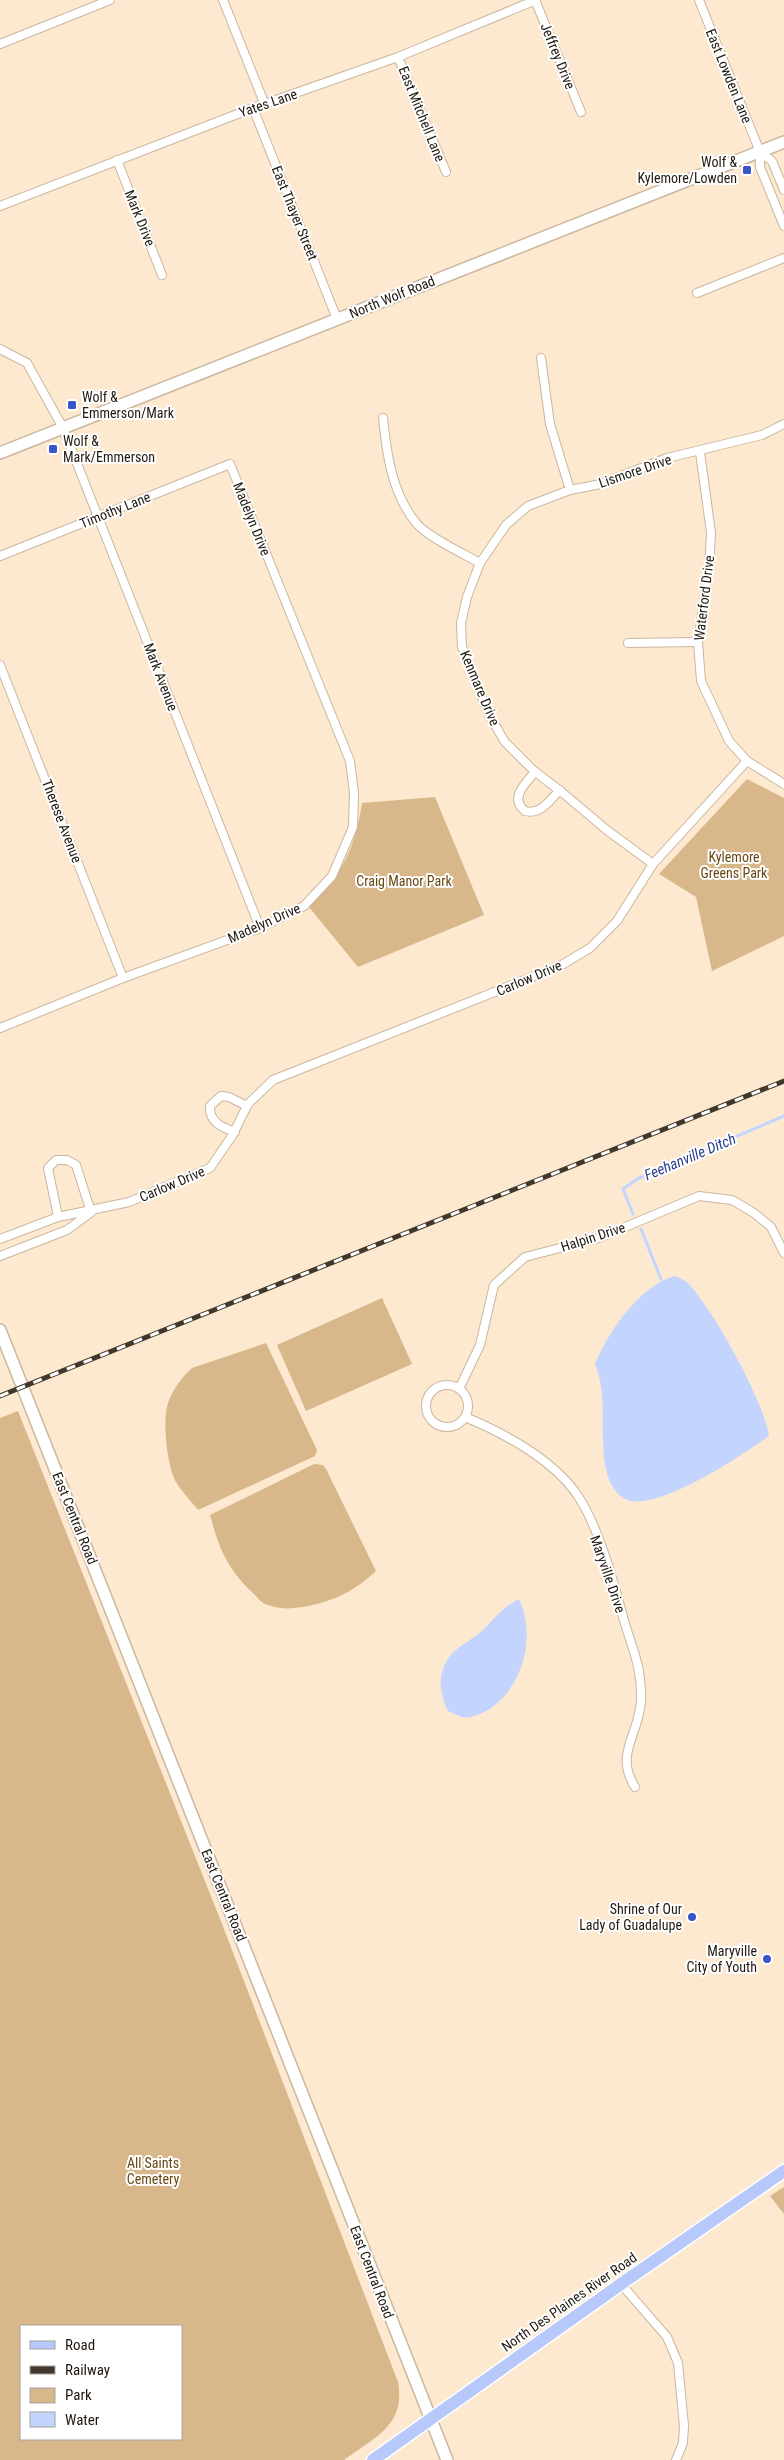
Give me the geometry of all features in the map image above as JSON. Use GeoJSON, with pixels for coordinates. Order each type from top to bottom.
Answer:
{"type":"FeatureCollection","features":[{"type":"Feature","properties":{"kind":"main road","name":"North Wolf Road"},"geometry":{"type":"LineString","coordinates":[[0,453],[784,142]]}},
{"type":"Feature","properties":{"kind":"main road","name":"East Central Road"},"geometry":{"type":"LineString","coordinates":[[0,1330],[447,2460]]}},
{"type":"Feature","properties":{"kind":"main road","name":"North Des Plaines River Road"},"geometry":{"type":"LineString","coordinates":[[373,2460],[784,2171]]}},
{"type":"Feature","properties":{"kind":"street"},"geometry":{"type":"LineString","coordinates":[[0,44],[110,0]]}},
{"type":"Feature","properties":{"kind":"street"},"geometry":{"type":"LineString","coordinates":[[223,0],[265,105]]}},
{"type":"Feature","properties":{"kind":"street","name":"Yates Lane"},"geometry":{"type":"LineString","coordinates":[[0,206],[253,108],[398,57],[536,0]]}},
{"type":"Feature","properties":{"kind":"street","name":"Jeffrey Drive"},"geometry":{"type":"LineString","coordinates":[[536,0],[581,112]]}},
{"type":"Feature","properties":{"kind":"street","name":"East Lowden Lane"},"geometry":{"type":"LineString","coordinates":[[699,0],[760,152]]}},
{"type":"Feature","properties":{"kind":"street","name":"East Mitchell Lane"},"geometry":{"type":"LineString","coordinates":[[398,57],[446,172]]}},
{"type":"Feature","properties":{"kind":"street","name":"East Thayer Street"},"geometry":{"type":"LineString","coordinates":[[253,108],[337,319]]}},
{"type":"Feature","properties":{"kind":"street"},"geometry":{"type":"LineString","coordinates":[[760,152],[772,162],[784,190]]}},
{"type":"Feature","properties":{"kind":"street"},"geometry":{"type":"LineString","coordinates":[[760,152],[760,167],[784,226]]}},
{"type":"Feature","properties":{"kind":"street","name":"Mark Drive"},"geometry":{"type":"LineString","coordinates":[[117,160],[162,275]]}},
{"type":"Feature","properties":{"kind":"street"},"geometry":{"type":"LineString","coordinates":[[697,293],[784,258]]}},
{"type":"Feature","properties":{"kind":"street","name":"Mark Avenue"},"geometry":{"type":"LineString","coordinates":[[0,349],[27,363],[63,428],[260,928]]}},
{"type":"Feature","properties":{"kind":"street"},"geometry":{"type":"LineString","coordinates":[[541,358],[550,424],[570,490]]}},
{"type":"Feature","properties":{"kind":"street"},"geometry":{"type":"LineString","coordinates":[[383,418],[387,457],[398,492],[418,525],[480,563]]}},
{"type":"Feature","properties":{"kind":"street","name":"Lismore Drive"},"geometry":{"type":"LineString","coordinates":[[480,563],[506,525],[528,506],[570,490],[602,484],[667,458],[700,452],[762,435],[784,424]]}},
{"type":"Feature","properties":{"kind":"street","name":"Waterford Drive"},"geometry":{"type":"LineString","coordinates":[[700,452],[711,533],[709,569],[698,642],[701,681],[729,741],[747,761],[784,784]]}},
{"type":"Feature","properties":{"kind":"street","name":"Timothy Lane"},"geometry":{"type":"LineString","coordinates":[[0,556],[230,464]]}},
{"type":"Feature","properties":{"kind":"street","name":"Madelyn Drive"},"geometry":{"type":"LineString","coordinates":[[0,1028],[123,978],[260,928],[304,906],[332,876],[353,827],[354,793],[350,761],[230,464]]}},
{"type":"Feature","properties":{"kind":"street","name":"Kenmare Drive"},"geometry":{"type":"LineString","coordinates":[[480,563],[467,597],[461,623],[462,647],[489,715],[505,742],[535,772],[560,790],[608,832],[653,864]]}},
{"type":"Feature","properties":{"kind":"street"},"geometry":{"type":"LineString","coordinates":[[628,643],[698,642]]}},
{"type":"Feature","properties":{"kind":"street","name":"Therese Avenue"},"geometry":{"type":"LineString","coordinates":[[0,665],[123,978]]}},
{"type":"Feature","properties":{"kind":"street","name":"Carlow Drive"},"geometry":{"type":"LineString","coordinates":[[0,1239],[58,1217],[91,1212],[129,1202],[210,1168],[235,1132],[247,1106],[273,1080],[560,966],[590,948],[617,921],[653,864],[747,761]]}},
{"type":"Feature","properties":{"kind":"street"},"geometry":{"type":"LineString","coordinates":[[535,772],[518,795],[518,801],[526,811],[536,811],[543,808],[560,790]]}},
{"type":"Feature","properties":{"kind":"street"},"geometry":{"type":"LineString","coordinates":[[235,1132],[215,1122],[209,1113],[210,1106],[221,1096],[229,1097],[247,1106]]}},
{"type":"Feature","properties":{"kind":"street"},"geometry":{"type":"LineString","coordinates":[[58,1217],[48,1168],[56,1160],[67,1160],[76,1165],[91,1212]]}},
{"type":"Feature","properties":{"kind":"street","name":"Halpin Drive"},"geometry":{"type":"LineString","coordinates":[[459,1389],[480,1345],[494,1285],[525,1257],[599,1238],[698,1196],[732,1200],[754,1213],[770,1227],[784,1253]]}},
{"type":"Feature","properties":{"kind":"street","name":"Carlow Drive"},"geometry":{"type":"LineString","coordinates":[[0,1256],[67,1230],[91,1212]]}},
{"type":"Feature","properties":{"kind":"street"},"geometry":{"type":"LineString","coordinates":[[445,1386],[459,1389],[463,1393],[467,1405],[465,1416],[454,1426],[440,1426],[429,1417],[427,1411],[426,1404],[432,1391],[445,1386]]}},
{"type":"Feature","properties":{"kind":"street","name":"Maryville Drive"},"geometry":{"type":"LineString","coordinates":[[465,1416],[483,1424],[544,1461],[567,1483],[578,1497],[588,1515],[613,1581],[641,1672],[640,1714],[627,1749],[626,1763],[629,1778],[636,1787]]}},
{"type":"Feature","properties":{"kind":"street"},"geometry":{"type":"LineString","coordinates":[[621,2284],[666,2336],[678,2363],[684,2426],[683,2443],[676,2460]]}},
{"type":"Feature","properties":{"kind":"green space","name":"Kylemore Greens Park"},"geometry":{"type":"Polygon","coordinates":[[[747,779],[784,798],[784,936],[712,971],[696,897],[659,874],[747,779]]]}},
{"type":"Feature","properties":{"kind":"green space","name":"Craig Manor Park"},"geometry":{"type":"Polygon","coordinates":[[[435,797],[484,915],[358,967],[309,907],[330,884],[345,860],[355,834],[362,803],[435,797]]]}},
{"type":"Feature","properties":{"kind":"green space"},"geometry":{"type":"Polygon","coordinates":[[[382,1298],[412,1364],[306,1411],[277,1345],[382,1298]]]}},
{"type":"Feature","properties":{"kind":"green space"},"geometry":{"type":"Polygon","coordinates":[[[266,1343],[317,1450],[315,1456],[198,1510],[176,1482],[170,1465],[165,1421],[170,1398],[178,1384],[192,1368],[266,1343]]]}},
{"type":"Feature","properties":{"kind":"green space","name":"All Saints Cemetery"},"geometry":{"type":"Polygon","coordinates":[[[18,1411],[224,1929],[398,2382],[399,2397],[393,2420],[377,2437],[344,2460],[0,2460],[0,1418],[18,1411]]]}},
{"type":"Feature","properties":{"kind":"green space"},"geometry":{"type":"Polygon","coordinates":[[[314,1464],[323,1465],[326,1469],[376,1571],[348,1592],[325,1602],[305,1607],[274,1607],[260,1600],[230,1566],[217,1538],[210,1515],[314,1464]]]}},
{"type":"Feature","properties":{"kind":"green space"},"geometry":{"type":"Polygon","coordinates":[[[784,2187],[784,2214],[770,2196],[784,2187]]]}},
{"type":"Feature","properties":{"kind":"water"},"geometry":{"type":"Polygon","coordinates":[[[675,1276],[688,1283],[699,1296],[736,1356],[757,1400],[769,1436],[722,1467],[682,1488],[645,1501],[630,1501],[622,1497],[615,1490],[607,1473],[603,1446],[602,1390],[595,1364],[608,1338],[627,1311],[650,1289],[662,1281],[675,1276]]]}},
{"type":"Feature","properties":{"kind":"water"},"geometry":{"type":"Polygon","coordinates":[[[519,1599],[524,1613],[526,1643],[524,1658],[512,1686],[502,1698],[485,1712],[462,1717],[448,1711],[441,1690],[441,1676],[450,1656],[480,1633],[504,1609],[519,1599]]]}},
{"type":"Feature","properties":{"kind":"waterway","name":"Feehanville Ditch"},"geometry":{"type":"LineString","coordinates":[[633,1214],[623,1189],[637,1179],[784,1116]]}},
{"type":"Feature","properties":{"kind":"waterway","name":"Feehanville Ditch"},"geometry":{"type":"LineString","coordinates":[[641,1229],[661,1279]]}},
{"type":"Feature","properties":{"kind":"railway"},"geometry":{"type":"LineString","coordinates":[[0,1396],[784,1081]]}},
{"type":"Feature","properties":{"kind":"place","name":"Wolf & Kylemore/Lowden"},"geometry":{"type":"Point","coordinates":[747,170]}},
{"type":"Feature","properties":{"kind":"place","name":"Wolf & Emmerson/Mark"},"geometry":{"type":"Point","coordinates":[72,405]}},
{"type":"Feature","properties":{"kind":"place","name":"Wolf & Mark/Emmerson"},"geometry":{"type":"Point","coordinates":[53,449]}},
{"type":"Feature","properties":{"kind":"place","name":"Shrine of Our Lady of Guadalupe"},"geometry":{"type":"Point","coordinates":[692,1917]}},
{"type":"Feature","properties":{"kind":"place","name":"Maryville City of Youth"},"geometry":{"type":"Point","coordinates":[767,1959]}}]}
